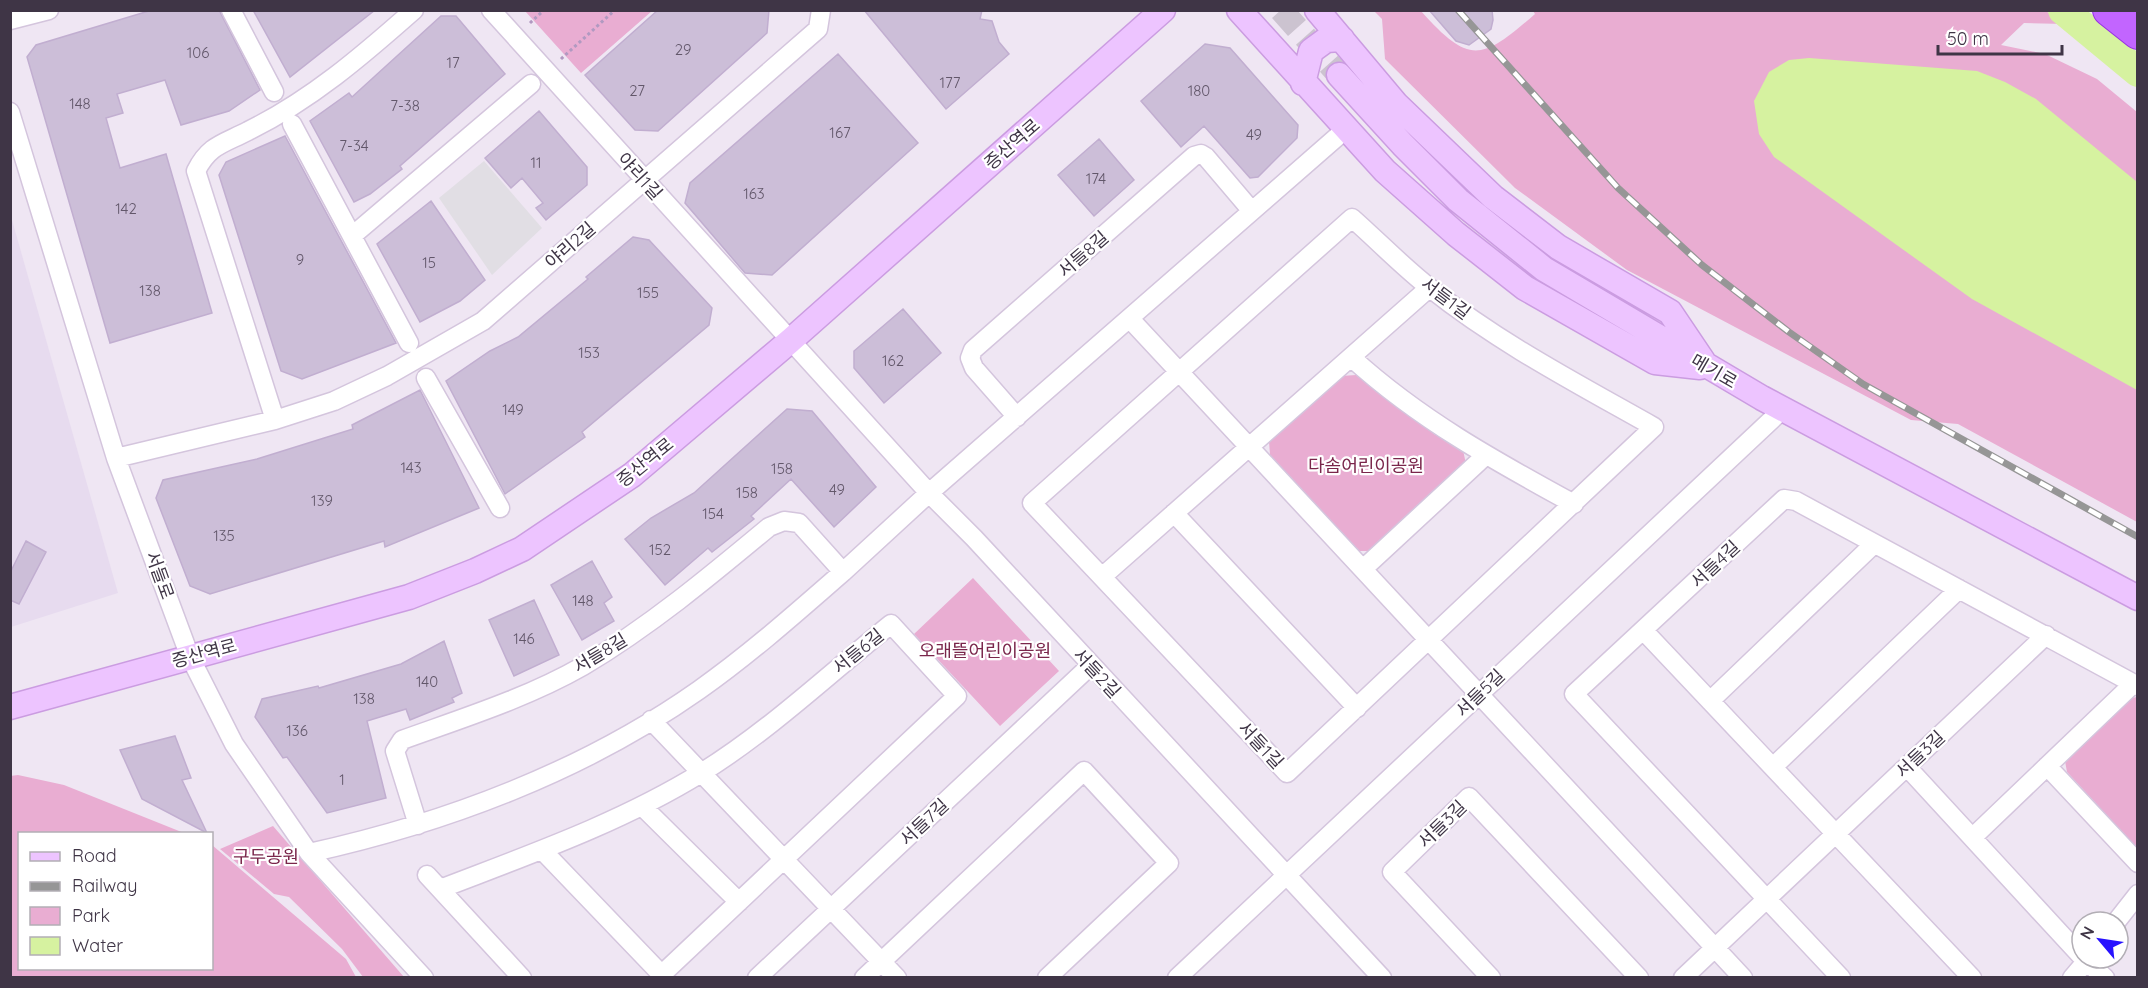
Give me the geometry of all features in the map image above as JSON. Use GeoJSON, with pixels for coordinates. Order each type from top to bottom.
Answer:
{"type":"FeatureCollection","features":[{"type":"Feature","properties":{"kind":"highway"},"geometry":{"type":"LineString","coordinates":[[2109,10],[2138,33]]}},
{"type":"Feature","properties":{"kind":"highway"},"geometry":{"type":"LineString","coordinates":[[2132,10],[2138,15]]}},
{"type":"Feature","properties":{"kind":"street"},"geometry":{"type":"LineString","coordinates":[[10,20],[49,10]]}},
{"type":"Feature","properties":{"kind":"street"},"geometry":{"type":"LineString","coordinates":[[231,10],[274,92]]}},
{"type":"Feature","properties":{"kind":"street"},"geometry":{"type":"LineString","coordinates":[[275,420],[196,171],[205,153],[285,113],[358,59],[414,10]]}},
{"type":"Feature","properties":{"kind":"street","name":"야리1길"},"geometry":{"type":"LineString","coordinates":[[491,10],[790,341]]}},
{"type":"Feature","properties":{"kind":"street","name":"야리2길"},"geometry":{"type":"LineString","coordinates":[[117,458],[275,420],[334,401],[407,365],[483,321],[818,28],[821,10]]}},
{"type":"Feature","properties":{"kind":"street","name":"증산역로"},"geometry":{"type":"LineString","coordinates":[[10,707],[409,597],[475,572],[522,549],[632,475],[790,341],[1163,10]]}},
{"type":"Feature","properties":{"kind":"street"},"geometry":{"type":"LineString","coordinates":[[1239,10],[1385,171],[1448,226],[1525,288],[1655,362],[1708,368]]}},
{"type":"Feature","properties":{"kind":"street"},"geometry":{"type":"LineString","coordinates":[[1317,10],[1396,104],[1493,197],[1558,247],[1670,312],[1708,368]]}},
{"type":"Feature","properties":{"kind":"street"},"geometry":{"type":"LineString","coordinates":[[1303,83],[1311,51],[1326,40],[1342,39]]}},
{"type":"Feature","properties":{"kind":"street","name":"메기로"},"geometry":{"type":"LineString","coordinates":[[1339,75],[1402,145],[1458,200],[1544,269],[1708,368],[2138,598]]}},
{"type":"Feature","properties":{"kind":"street"},"geometry":{"type":"LineString","coordinates":[[352,236],[531,84]]}},
{"type":"Feature","properties":{"kind":"street","name":"서들로"},"geometry":{"type":"LineString","coordinates":[[10,112],[117,458],[190,657],[234,744],[309,853],[424,978]]}},
{"type":"Feature","properties":{"kind":"street"},"geometry":{"type":"LineString","coordinates":[[292,124],[409,343]]}},
{"type":"Feature","properties":{"kind":"street"},"geometry":{"type":"LineString","coordinates":[[309,853],[368,840],[418,825],[495,797],[587,757],[698,691],[754,650],[929,493],[1346,129]]}},
{"type":"Feature","properties":{"kind":"street","name":"서들8길"},"geometry":{"type":"LineString","coordinates":[[1017,417],[974,368],[970,358],[973,350],[1194,156],[1201,154],[1206,157],[1251,210]]}},
{"type":"Feature","properties":{"kind":"street","name":"서들1길"},"geometry":{"type":"LineString","coordinates":[[1352,218],[1430,288],[1533,358],[1654,427],[1287,772],[1032,503],[1352,218]]}},
{"type":"Feature","properties":{"kind":"street"},"geometry":{"type":"LineString","coordinates":[[1103,576],[1430,288]]}},
{"type":"Feature","properties":{"kind":"street"},"geometry":{"type":"LineString","coordinates":[[1130,319],[1743,978]]}},
{"type":"Feature","properties":{"kind":"street","name":"서들2길"},"geometry":{"type":"LineString","coordinates":[[790,341],[1382,978]]}},
{"type":"Feature","properties":{"kind":"street"},"geometry":{"type":"LineString","coordinates":[[1352,358],[1419,413],[1485,456],[1574,504]]}},
{"type":"Feature","properties":{"kind":"street"},"geometry":{"type":"LineString","coordinates":[[426,378],[500,508]]}},
{"type":"Feature","properties":{"kind":"street","name":"서들5길"},"geometry":{"type":"LineString","coordinates":[[1178,978],[1783,409]]}},
{"type":"Feature","properties":{"kind":"street"},"geometry":{"type":"LineString","coordinates":[[1363,569],[1485,456]]}},
{"type":"Feature","properties":{"kind":"street","name":"서들4길"},"geometry":{"type":"LineString","coordinates":[[1643,630],[1784,500],[1796,501],[2135,685],[1972,837]]}},
{"type":"Feature","properties":{"kind":"street"},"geometry":{"type":"LineString","coordinates":[[1174,513],[1357,708]]}},
{"type":"Feature","properties":{"kind":"street","name":"서들8길"},"geometry":{"type":"LineString","coordinates":[[418,825],[395,751],[402,740],[513,699],[581,667],[652,622],[769,527],[784,521],[799,523],[843,572]]}},
{"type":"Feature","properties":{"kind":"street"},"geometry":{"type":"LineString","coordinates":[[1710,701],[1874,544]]}},
{"type":"Feature","properties":{"kind":"street"},"geometry":{"type":"LineString","coordinates":[[1773,768],[1959,589]]}},
{"type":"Feature","properties":{"kind":"street","name":"서들6길"},"geometry":{"type":"LineString","coordinates":[[440,889],[542,850],[642,806],[702,773],[753,737],[891,624],[957,696],[659,976]]}},
{"type":"Feature","properties":{"kind":"street"},"geometry":{"type":"LineString","coordinates":[[1840,978],[1574,694],[1643,630],[1972,978]]}},
{"type":"Feature","properties":{"kind":"street","name":"서들3길"},"geometry":{"type":"LineString","coordinates":[[1683,978],[2046,635]]}},
{"type":"Feature","properties":{"kind":"street","name":"서들7길"},"geometry":{"type":"LineString","coordinates":[[757,978],[1090,666]]}},
{"type":"Feature","properties":{"kind":"street"},"geometry":{"type":"LineString","coordinates":[[651,720],[897,978]]}},
{"type":"Feature","properties":{"kind":"street"},"geometry":{"type":"LineString","coordinates":[[1907,766],[2070,943]]}},
{"type":"Feature","properties":{"kind":"street"},"geometry":{"type":"LineString","coordinates":[[2047,766],[2138,863]]}},
{"type":"Feature","properties":{"kind":"street"},"geometry":{"type":"LineString","coordinates":[[864,978],[1083,771],[1169,862],[1047,978]]}},
{"type":"Feature","properties":{"kind":"street","name":"서들3길"},"geometry":{"type":"LineString","coordinates":[[1491,978],[1392,872],[1468,797],[1639,978]]}},
{"type":"Feature","properties":{"kind":"street"},"geometry":{"type":"LineString","coordinates":[[642,806],[739,902]]}},
{"type":"Feature","properties":{"kind":"street"},"geometry":{"type":"LineString","coordinates":[[542,850],[659,976]]}},
{"type":"Feature","properties":{"kind":"street"},"geometry":{"type":"LineString","coordinates":[[427,875],[522,978]]}},
{"type":"Feature","properties":{"kind":"street"},"geometry":{"type":"LineString","coordinates":[[2125,910],[2138,894]]}},
{"type":"Feature","properties":{"kind":"path"},"geometry":{"type":"LineString","coordinates":[[530,23],[544,10]]}},
{"type":"Feature","properties":{"kind":"path"},"geometry":{"type":"LineString","coordinates":[[561,59],[615,10]]}},
{"type":"Feature","properties":{"kind":"shaded area"},"geometry":{"type":"Polygon","coordinates":[[[484,161],[542,228],[492,275],[439,198],[484,161]]]}},
{"type":"Feature","properties":{"kind":"shaded area"},"geometry":{"type":"Polygon","coordinates":[[[10,213],[118,593],[11,627],[10,627],[10,213]]]}},
{"type":"Feature","properties":{"kind":"green space"},"geometry":{"type":"Polygon","coordinates":[[[525,11],[652,11],[581,73],[525,11]]]}},
{"type":"Feature","properties":{"kind":"green space"},"geometry":{"type":"Polygon","coordinates":[[[1374,11],[1421,11],[1452,41],[1465,48],[1476,50],[1489,48],[1502,41],[1535,14],[1533,11],[2046,11],[2064,24],[2024,23],[2001,45],[2045,54],[2097,79],[2137,112],[2137,522],[1958,424],[1911,420],[1627,270],[1515,188],[1385,59],[1382,19],[1374,11]]]}},
{"type":"Feature","properties":{"kind":"green space","name":"다솜어린이공원"},"geometry":{"type":"Polygon","coordinates":[[[1356,375],[1434,434],[1463,450],[1466,464],[1370,551],[1359,551],[1270,455],[1269,441],[1341,376],[1356,375]]]}},
{"type":"Feature","properties":{"kind":"green space","name":"오래뜰어린이공원"},"geometry":{"type":"Polygon","coordinates":[[[973,578],[1059,671],[1000,726],[914,634],[973,578]]]}},
{"type":"Feature","properties":{"kind":"green space"},"geometry":{"type":"Polygon","coordinates":[[[2137,697],[2137,848],[2067,772],[2065,761],[2132,698],[2137,697]]]}},
{"type":"Feature","properties":{"kind":"green space"},"geometry":{"type":"Polygon","coordinates":[[[18,775],[64,785],[182,832],[18,832],[18,970],[213,970],[213,846],[346,959],[356,977],[11,977],[10,776],[18,775]]]}},
{"type":"Feature","properties":{"kind":"green space","name":"구두공원"},"geometry":{"type":"Polygon","coordinates":[[[273,826],[404,977],[363,977],[342,949],[289,897],[274,894],[220,849],[273,826]]]}},
{"type":"Feature","properties":{"kind":"water"},"geometry":{"type":"Polygon","coordinates":[[[1809,58],[1977,71],[2005,82],[2036,99],[2137,182],[2137,390],[1972,299],[1774,157],[1759,134],[1754,101],[1769,72],[1789,60],[1809,58]]]}},
{"type":"Feature","properties":{"kind":"building"},"geometry":{"type":"Polygon","coordinates":[[[152,10],[219,10],[260,90],[229,111],[181,125],[165,80],[117,94],[123,113],[106,118],[120,168],[166,154],[212,313],[110,343],[27,57],[36,45],[152,10]]]}},
{"type":"Feature","properties":{"kind":"building"},"geometry":{"type":"Polygon","coordinates":[[[253,10],[375,10],[290,77],[253,10]]]}},
{"type":"Feature","properties":{"kind":"building"},"geometry":{"type":"Polygon","coordinates":[[[658,10],[769,10],[767,33],[658,131],[635,130],[585,75],[658,10]]]}},
{"type":"Feature","properties":{"kind":"building"},"geometry":{"type":"Polygon","coordinates":[[[864,10],[982,10],[980,19],[992,21],[999,42],[1009,54],[946,109],[864,10]]]}},
{"type":"Feature","properties":{"kind":"building"},"geometry":{"type":"Polygon","coordinates":[[[1429,10],[1492,10],[1491,29],[1469,45],[1456,41],[1429,10]]]}},
{"type":"Feature","properties":{"kind":"building"},"geometry":{"type":"Polygon","coordinates":[[[441,16],[456,16],[505,74],[400,166],[402,169],[370,194],[354,202],[310,121],[349,93],[352,97],[441,16]]]}},
{"type":"Feature","properties":{"kind":"building"},"geometry":{"type":"Polygon","coordinates":[[[1205,44],[1230,48],[1298,125],[1297,138],[1258,177],[1250,178],[1204,126],[1181,147],[1141,101],[1205,44]]]}},
{"type":"Feature","properties":{"kind":"building"},"geometry":{"type":"Polygon","coordinates":[[[838,54],[918,143],[772,275],[745,273],[685,203],[690,183],[838,54]]]}},
{"type":"Feature","properties":{"kind":"building"},"geometry":{"type":"Polygon","coordinates":[[[539,111],[587,167],[587,185],[546,220],[536,208],[543,203],[522,178],[511,188],[485,158],[539,111]]]}},
{"type":"Feature","properties":{"kind":"building"},"geometry":{"type":"Polygon","coordinates":[[[285,136],[396,343],[302,379],[281,371],[219,175],[226,162],[285,136]]]}},
{"type":"Feature","properties":{"kind":"building"},"geometry":{"type":"Polygon","coordinates":[[[1099,139],[1134,180],[1094,216],[1058,175],[1099,139]]]}},
{"type":"Feature","properties":{"kind":"building"},"geometry":{"type":"Polygon","coordinates":[[[431,201],[485,280],[460,301],[420,322],[377,244],[431,201]]]}},
{"type":"Feature","properties":{"kind":"building"},"geometry":{"type":"Polygon","coordinates":[[[633,237],[649,240],[712,308],[709,325],[582,432],[585,437],[505,494],[446,381],[490,351],[518,337],[588,279],[586,277],[633,237]]]}},
{"type":"Feature","properties":{"kind":"building"},"geometry":{"type":"Polygon","coordinates":[[[903,309],[941,353],[884,403],[854,368],[854,351],[903,309]]]}},
{"type":"Feature","properties":{"kind":"building"},"geometry":{"type":"Polygon","coordinates":[[[420,390],[479,508],[385,547],[384,541],[210,594],[190,586],[156,498],[163,480],[257,459],[353,429],[352,425],[420,390]]]}},
{"type":"Feature","properties":{"kind":"building"},"geometry":{"type":"Polygon","coordinates":[[[787,409],[812,411],[876,487],[834,527],[791,479],[751,516],[754,519],[712,552],[708,548],[665,585],[625,539],[651,518],[694,493],[787,409]]]}},
{"type":"Feature","properties":{"kind":"building"},"geometry":{"type":"Polygon","coordinates":[[[26,541],[46,552],[19,604],[10,600],[10,573],[26,541]]]}},
{"type":"Feature","properties":{"kind":"building"},"geometry":{"type":"Polygon","coordinates":[[[592,561],[612,597],[604,603],[614,621],[582,640],[551,585],[592,561]]]}},
{"type":"Feature","properties":{"kind":"building"},"geometry":{"type":"Polygon","coordinates":[[[534,600],[559,655],[514,676],[489,620],[534,600]]]}},
{"type":"Feature","properties":{"kind":"building"},"geometry":{"type":"Polygon","coordinates":[[[444,641],[462,693],[452,698],[454,702],[410,720],[406,709],[367,721],[386,798],[327,813],[287,757],[283,758],[255,717],[262,699],[318,686],[319,688],[401,664],[444,641]]]}},
{"type":"Feature","properties":{"kind":"building"},"geometry":{"type":"Polygon","coordinates":[[[175,736],[191,778],[182,780],[207,832],[142,799],[120,750],[175,736]]]}},
{"type":"Feature","properties":{"kind":"waterway"},"geometry":{"type":"LineString","coordinates":[[2063,10],[2138,72]]}},
{"type":"Feature","properties":{"kind":"tunnel"},"geometry":{"type":"LineString","coordinates":[[1281,10],[1339,75]]}},
{"type":"Feature","properties":{"kind":"railway"},"geometry":{"type":"LineString","coordinates":[[1458,10],[1618,188],[1702,265],[1789,332],[1863,384],[2138,537]]}}]}
